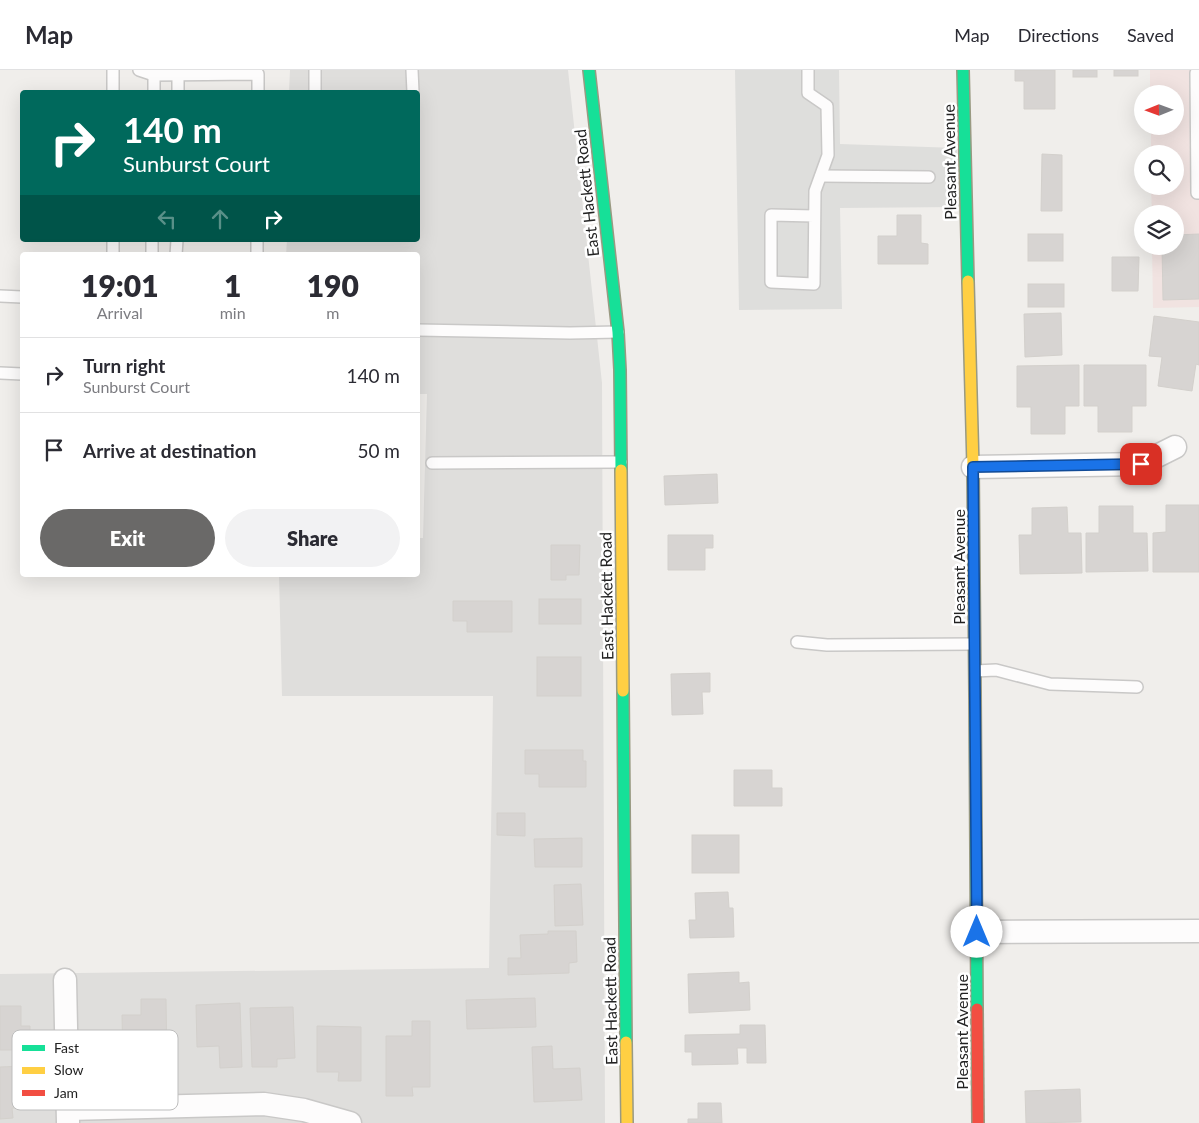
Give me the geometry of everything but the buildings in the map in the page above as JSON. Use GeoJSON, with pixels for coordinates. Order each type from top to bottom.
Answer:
{"type":"FeatureCollection","features":[{"type":"Feature","properties":{"kind":"street","name":"East Hackett Road"},"geometry":{"type":"LineString","coordinates":[[589,70],[618,332],[620,370],[627,1123]]}},
{"type":"Feature","properties":{"kind":"street","name":"Pleasant Avenue"},"geometry":{"type":"LineString","coordinates":[[963,70],[973,467],[978,1123]]}},
{"type":"Feature","properties":{"kind":"street"},"geometry":{"type":"LineString","coordinates":[[973,467],[1141,464],[1175,447]]}},
{"type":"Feature","properties":{"kind":"street"},"geometry":{"type":"LineString","coordinates":[[977,932],[1199,931]]}},
{"type":"Feature","properties":{"kind":"street"},"geometry":{"type":"LineString","coordinates":[[65,980],[66,1030]]}},
{"type":"Feature","properties":{"kind":"street"},"geometry":{"type":"LineString","coordinates":[[178,1109],[264,1104],[304,1110],[350,1123]]}},
{"type":"Feature","properties":{"kind":"street"},"geometry":{"type":"LineString","coordinates":[[68,1116],[166,1110]]}},
{"type":"Feature","properties":{"kind":"lane"},"geometry":{"type":"LineString","coordinates":[[113,70],[113,90]]}},
{"type":"Feature","properties":{"kind":"lane"},"geometry":{"type":"LineString","coordinates":[[139,70],[178,75],[258,74],[258,90]]}},
{"type":"Feature","properties":{"kind":"lane"},"geometry":{"type":"LineString","coordinates":[[315,70],[315,90]]}},
{"type":"Feature","properties":{"kind":"lane"},"geometry":{"type":"LineString","coordinates":[[412,70],[413,90]]}},
{"type":"Feature","properties":{"kind":"lane"},"geometry":{"type":"LineString","coordinates":[[808,70],[808,92],[826,106],[828,155],[815,191],[814,284],[771,282],[771,215],[814,216]]}},
{"type":"Feature","properties":{"kind":"lane"},"geometry":{"type":"LineString","coordinates":[[154,72],[154,90]]}},
{"type":"Feature","properties":{"kind":"lane"},"geometry":{"type":"LineString","coordinates":[[1197,72],[1197,194],[1199,194]]}},
{"type":"Feature","properties":{"kind":"lane"},"geometry":{"type":"LineString","coordinates":[[178,75],[178,90]]}},
{"type":"Feature","properties":{"kind":"lane"},"geometry":{"type":"LineString","coordinates":[[821,176],[929,177]]}},
{"type":"Feature","properties":{"kind":"lane"},"geometry":{"type":"LineString","coordinates":[[0,296],[20,297]]}},
{"type":"Feature","properties":{"kind":"lane"},"geometry":{"type":"LineString","coordinates":[[420,330],[618,332]]}},
{"type":"Feature","properties":{"kind":"lane"},"geometry":{"type":"LineString","coordinates":[[0,373],[20,374]]}},
{"type":"Feature","properties":{"kind":"lane"},"geometry":{"type":"LineString","coordinates":[[432,462],[621,462]]}},
{"type":"Feature","properties":{"kind":"lane"},"geometry":{"type":"LineString","coordinates":[[797,642],[827,645],[974,644]]}},
{"type":"Feature","properties":{"kind":"lane"},"geometry":{"type":"LineString","coordinates":[[975,671],[996,670],[1050,684],[1137,687]]}},
{"type":"Feature","properties":{"kind":"shaded area"},"geometry":{"type":"Polygon","coordinates":[[[290,70],[568,70],[602,383],[605,1123],[0,1123],[0,974],[489,968],[493,696],[282,696],[279,577],[420,577],[420,538],[423,538],[427,394],[420,394],[420,252],[286,252],[287,242],[420,242],[420,90],[289,90],[290,70]]]}},
{"type":"Feature","properties":{"kind":"shaded area"},"geometry":{"type":"Polygon","coordinates":[[[735,70],[839,70],[840,144],[957,148],[959,207],[840,208],[842,309],[739,310],[735,70]]]}},
{"type":"Feature","properties":{"kind":"shaded area"},"geometry":{"type":"Polygon","coordinates":[[[1150,70],[1199,70],[1199,307],[1153,308],[1152,255],[1184,255],[1184,205],[1152,205],[1151,195],[1184,195],[1184,145],[1151,145],[1151,135],[1184,135],[1184,85],[1150,85],[1150,70]]]}},
{"type":"Feature","properties":{"kind":"traffic: fast"},"geometry":{"type":"LineString","coordinates":[[589,70],[618,332],[621,470]]}},
{"type":"Feature","properties":{"kind":"traffic: fast"},"geometry":{"type":"LineString","coordinates":[[963,70],[968,281]]}},
{"type":"Feature","properties":{"kind":"traffic: fast"},"geometry":{"type":"LineString","coordinates":[[623,691],[626,1042]]}},
{"type":"Feature","properties":{"kind":"traffic: fast"},"geometry":{"type":"LineString","coordinates":[[975,693],[977,1009]]}},
{"type":"Feature","properties":{"kind":"traffic: slow"},"geometry":{"type":"LineString","coordinates":[[968,281],[973,467],[975,693]]}},
{"type":"Feature","properties":{"kind":"traffic: slow"},"geometry":{"type":"LineString","coordinates":[[621,470],[623,691]]}},
{"type":"Feature","properties":{"kind":"traffic: slow"},"geometry":{"type":"LineString","coordinates":[[626,1042],[627,1123]]}},
{"type":"Feature","properties":{"kind":"traffic: jam"},"geometry":{"type":"LineString","coordinates":[[977,1009],[978,1123]]}},
{"type":"Feature","properties":{"kind":"route"},"geometry":{"type":"LineString","coordinates":[[977,932],[973,467],[1141,464]]}}]}
